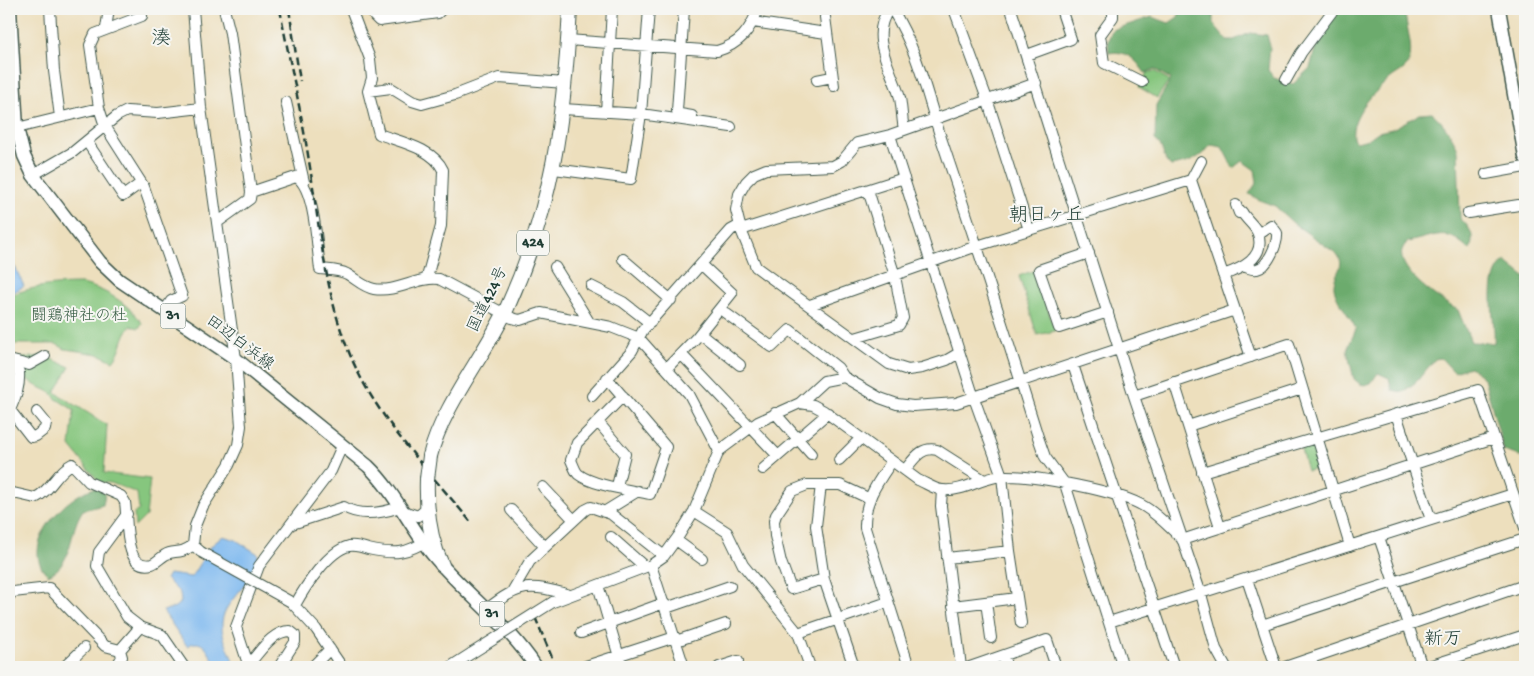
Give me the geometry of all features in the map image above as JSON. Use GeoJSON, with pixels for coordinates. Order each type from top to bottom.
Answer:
{"type":"FeatureCollection","features":[{"type":"Feature","properties":{"kind":"highway","name":"国道424号"},"geometry":{"type":"LineString","coordinates":[[442,566],[427,540],[427,479],[430,456],[441,426],[504,314],[536,234],[554,169],[563,109],[570,9]]}},
{"type":"Feature","properties":{"kind":"main road","name":"田辺白浜線"},"geometry":{"type":"LineString","coordinates":[[10,9],[11,73],[17,128],[24,156],[32,174],[100,262],[119,280],[236,359],[376,474],[427,540]]}},
{"type":"Feature","properties":{"kind":"main road"},"geometry":{"type":"LineString","coordinates":[[1499,9],[1525,157]]}},
{"type":"Feature","properties":{"kind":"main road","name":"31"},"geometry":{"type":"LineString","coordinates":[[442,566],[522,646],[536,667]]}},
{"type":"Feature","properties":{"kind":"street"},"geometry":{"type":"LineString","coordinates":[[50,9],[54,71],[60,117]]}},
{"type":"Feature","properties":{"kind":"street"},"geometry":{"type":"LineString","coordinates":[[106,28],[109,9]]}},
{"type":"Feature","properties":{"kind":"street"},"geometry":{"type":"LineString","coordinates":[[193,9],[201,108],[236,359],[241,426],[238,445],[229,465],[203,506],[195,526],[197,548]]}},
{"type":"Feature","properties":{"kind":"street"},"geometry":{"type":"LineString","coordinates":[[218,222],[250,199],[251,192],[230,33],[224,9]]}},
{"type":"Feature","properties":{"kind":"street"},"geometry":{"type":"LineString","coordinates":[[351,9],[370,59],[372,78],[368,91],[379,134],[417,148],[439,162],[443,170],[441,226],[426,278]]}},
{"type":"Feature","properties":{"kind":"street"},"geometry":{"type":"LineString","coordinates":[[373,9],[374,16],[378,21],[438,13],[442,9]]}},
{"type":"Feature","properties":{"kind":"street"},"geometry":{"type":"LineString","coordinates":[[606,112],[612,9]]}},
{"type":"Feature","properties":{"kind":"street"},"geometry":{"type":"LineString","coordinates":[[554,169],[630,179],[641,114],[649,9]]}},
{"type":"Feature","properties":{"kind":"street"},"geometry":{"type":"LineString","coordinates":[[684,9],[677,111],[680,114],[709,118]]}},
{"type":"Feature","properties":{"kind":"street"},"geometry":{"type":"LineString","coordinates":[[568,40],[717,51],[740,41],[749,30],[758,9]]}},
{"type":"Feature","properties":{"kind":"street"},"geometry":{"type":"LineString","coordinates":[[904,130],[900,101],[880,43],[880,28],[890,9],[908,34],[916,55],[934,118],[978,246],[1045,457],[1065,484],[1123,667]]}},
{"type":"Feature","properties":{"kind":"street"},"geometry":{"type":"LineString","coordinates":[[954,9],[987,99],[1029,230]]}},
{"type":"Feature","properties":{"kind":"street"},"geometry":{"type":"LineString","coordinates":[[1011,9],[1134,396],[1202,594],[1216,649],[1226,667]]}},
{"type":"Feature","properties":{"kind":"street"},"geometry":{"type":"LineString","coordinates":[[1027,55],[1071,39],[1061,9]]}},
{"type":"Feature","properties":{"kind":"street"},"geometry":{"type":"LineString","coordinates":[[1113,9],[1113,17],[1100,35],[1104,63],[1142,82]]}},
{"type":"Feature","properties":{"kind":"street"},"geometry":{"type":"LineString","coordinates":[[1286,80],[1300,53],[1334,9]]}},
{"type":"Feature","properties":{"kind":"street"},"geometry":{"type":"LineString","coordinates":[[143,13],[95,34],[90,45],[99,108],[106,126],[141,183],[182,296],[171,301],[165,310]]}},
{"type":"Feature","properties":{"kind":"street"},"geometry":{"type":"LineString","coordinates":[[817,80],[833,81],[825,17]]}},
{"type":"Feature","properties":{"kind":"street"},"geometry":{"type":"LineString","coordinates":[[753,22],[826,33]]}},
{"type":"Feature","properties":{"kind":"street"},"geometry":{"type":"LineString","coordinates":[[368,91],[392,88],[412,102],[422,104],[455,95],[499,78],[565,83]]}},
{"type":"Feature","properties":{"kind":"street"},"geometry":{"type":"LineString","coordinates":[[959,354],[947,360],[908,370],[889,364],[810,304],[764,275],[756,267],[740,228],[736,210],[739,194],[754,174],[766,169],[833,166],[842,161],[857,143],[890,135],[1036,83]]}},
{"type":"Feature","properties":{"kind":"street"},"geometry":{"type":"LineString","coordinates":[[286,102],[304,182],[309,194],[320,269],[346,274],[364,286],[376,289],[417,283],[426,278],[439,279],[504,314],[520,320],[541,313],[589,322],[639,338],[690,394],[719,451]]}},
{"type":"Feature","properties":{"kind":"street"},"geometry":{"type":"LineString","coordinates":[[17,128],[99,108]]}},
{"type":"Feature","properties":{"kind":"street"},"geometry":{"type":"LineString","coordinates":[[32,174],[86,142],[127,111],[158,113],[201,108]]}},
{"type":"Feature","properties":{"kind":"street"},"geometry":{"type":"LineString","coordinates":[[563,109],[641,114],[731,128]]}},
{"type":"Feature","properties":{"kind":"street"},"geometry":{"type":"LineString","coordinates":[[890,135],[959,354],[1002,476],[1010,551],[1021,623]]}},
{"type":"Feature","properties":{"kind":"street"},"geometry":{"type":"LineString","coordinates":[[86,142],[123,196],[141,183]]}},
{"type":"Feature","properties":{"kind":"street"},"geometry":{"type":"LineString","coordinates":[[1201,161],[1192,180],[1251,356]]}},
{"type":"Feature","properties":{"kind":"street"},"geometry":{"type":"LineString","coordinates":[[1486,174],[1525,167]]}},
{"type":"Feature","properties":{"kind":"street"},"geometry":{"type":"LineString","coordinates":[[251,192],[296,177],[304,182]]}},
{"type":"Feature","properties":{"kind":"street"},"geometry":{"type":"LineString","coordinates":[[592,396],[632,351],[650,323],[731,230],[904,178]]}},
{"type":"Feature","properties":{"kind":"street"},"geometry":{"type":"LineString","coordinates":[[810,304],[978,246],[1192,180]]}},
{"type":"Feature","properties":{"kind":"street"},"geometry":{"type":"LineString","coordinates":[[854,338],[899,325],[903,318],[895,276],[868,190]]}},
{"type":"Feature","properties":{"kind":"street"},"geometry":{"type":"LineString","coordinates":[[1468,213],[1525,204]]}},
{"type":"Feature","properties":{"kind":"street"},"geometry":{"type":"LineString","coordinates":[[1223,275],[1245,267],[1258,252],[1258,234],[1242,212],[1239,213],[1236,205]]}},
{"type":"Feature","properties":{"kind":"street"},"geometry":{"type":"LineString","coordinates":[[1245,267],[1255,270],[1260,268],[1275,245],[1277,234],[1271,225],[1258,234]]}},
{"type":"Feature","properties":{"kind":"street"},"geometry":{"type":"LineString","coordinates":[[1089,253],[1040,270],[1059,328],[1108,312]]}},
{"type":"Feature","properties":{"kind":"street"},"geometry":{"type":"LineString","coordinates":[[622,259],[671,300]]}},
{"type":"Feature","properties":{"kind":"street"},"geometry":{"type":"LineString","coordinates":[[667,368],[700,333],[732,294],[702,265]]}},
{"type":"Feature","properties":{"kind":"street"},"geometry":{"type":"LineString","coordinates":[[555,267],[589,322]]}},
{"type":"Feature","properties":{"kind":"street"},"geometry":{"type":"LineString","coordinates":[[591,286],[623,302],[650,323]]}},
{"type":"Feature","properties":{"kind":"street"},"geometry":{"type":"LineString","coordinates":[[720,309],[772,347],[790,330],[838,368],[844,377],[880,398],[913,406],[948,404],[974,398],[1235,310]]}},
{"type":"Feature","properties":{"kind":"street"},"geometry":{"type":"LineString","coordinates":[[700,333],[740,365]]}},
{"type":"Feature","properties":{"kind":"street"},"geometry":{"type":"LineString","coordinates":[[1134,396],[1289,344],[1350,546]]}},
{"type":"Feature","properties":{"kind":"street"},"geometry":{"type":"LineString","coordinates":[[681,354],[778,456]]}},
{"type":"Feature","properties":{"kind":"street"},"geometry":{"type":"LineString","coordinates":[[9,362],[30,364],[45,356]]}},
{"type":"Feature","properties":{"kind":"street"},"geometry":{"type":"LineString","coordinates":[[9,362],[19,372],[20,383],[19,391],[10,410],[30,437],[36,436],[45,429],[46,423],[37,412]]}},
{"type":"Feature","properties":{"kind":"street"},"geometry":{"type":"LineString","coordinates":[[1073,365],[1174,667]]}},
{"type":"Feature","properties":{"kind":"street"},"geometry":{"type":"LineString","coordinates":[[450,667],[553,602],[648,566],[664,556],[694,511],[719,451],[751,427],[800,403],[824,381],[844,377]]}},
{"type":"Feature","properties":{"kind":"street"},"geometry":{"type":"LineString","coordinates":[[608,378],[623,396],[666,448],[650,494],[577,473],[571,460],[576,443],[623,396]]}},
{"type":"Feature","properties":{"kind":"street"},"geometry":{"type":"LineString","coordinates":[[1174,382],[1220,527]]}},
{"type":"Feature","properties":{"kind":"street"},"geometry":{"type":"LineString","coordinates":[[1188,426],[1302,389]]}},
{"type":"Feature","properties":{"kind":"street"},"geometry":{"type":"LineString","coordinates":[[1202,472],[1478,390],[1525,528]]}},
{"type":"Feature","properties":{"kind":"street"},"geometry":{"type":"LineString","coordinates":[[800,403],[813,405],[828,413],[918,480],[942,490],[958,488],[1002,476],[1065,484],[1116,494],[1145,506],[1182,540]]}},
{"type":"Feature","properties":{"kind":"street"},"geometry":{"type":"LineString","coordinates":[[763,469],[828,413]]}},
{"type":"Feature","properties":{"kind":"street"},"geometry":{"type":"LineString","coordinates":[[776,414],[811,454]]}},
{"type":"Feature","properties":{"kind":"street"},"geometry":{"type":"LineString","coordinates":[[1396,414],[1431,520]]}},
{"type":"Feature","properties":{"kind":"street"},"geometry":{"type":"LineString","coordinates":[[598,422],[625,454],[617,486]]}},
{"type":"Feature","properties":{"kind":"street"},"geometry":{"type":"LineString","coordinates":[[838,460],[861,438]]}},
{"type":"Feature","properties":{"kind":"street"},"geometry":{"type":"LineString","coordinates":[[1182,540],[1494,438]]}},
{"type":"Feature","properties":{"kind":"street"},"geometry":{"type":"LineString","coordinates":[[249,666],[237,634],[238,620],[259,566],[332,471],[342,446]]}},
{"type":"Feature","properties":{"kind":"street"},"geometry":{"type":"LineString","coordinates":[[905,470],[920,452],[931,449],[984,480]]}},
{"type":"Feature","properties":{"kind":"street"},"geometry":{"type":"LineString","coordinates":[[892,461],[868,498],[864,513],[865,528],[909,667]]}},
{"type":"Feature","properties":{"kind":"street"},"geometry":{"type":"LineString","coordinates":[[9,492],[35,498],[49,489],[60,472],[72,464],[89,482],[121,496],[125,502],[130,553],[137,562],[144,565],[154,564],[166,554],[197,548],[293,603],[316,629],[342,667]]}},
{"type":"Feature","properties":{"kind":"street"},"geometry":{"type":"LineString","coordinates":[[824,579],[791,589],[781,562],[774,529],[776,515],[792,490],[800,486],[840,484],[868,498]]}},
{"type":"Feature","properties":{"kind":"street"},"geometry":{"type":"LineString","coordinates":[[820,485],[816,526],[824,579],[854,667]]}},
{"type":"Feature","properties":{"kind":"street"},"geometry":{"type":"LineString","coordinates":[[543,487],[574,520]]}},
{"type":"Feature","properties":{"kind":"street"},"geometry":{"type":"LineString","coordinates":[[942,490],[947,558],[961,667]]}},
{"type":"Feature","properties":{"kind":"street"},"geometry":{"type":"LineString","coordinates":[[604,512],[638,491]]}},
{"type":"Feature","properties":{"kind":"street"},"geometry":{"type":"LineString","coordinates":[[1109,622],[1513,494]]}},
{"type":"Feature","properties":{"kind":"street"},"geometry":{"type":"LineString","coordinates":[[291,525],[344,507],[352,512],[365,513],[402,509],[418,516],[425,510],[427,501]]}},
{"type":"Feature","properties":{"kind":"street"},"geometry":{"type":"LineString","coordinates":[[487,609],[513,590],[530,561],[574,520],[592,507],[611,514],[664,556]]}},
{"type":"Feature","properties":{"kind":"street"},"geometry":{"type":"LineString","coordinates":[[511,510],[545,547]]}},
{"type":"Feature","properties":{"kind":"street"},"geometry":{"type":"LineString","coordinates":[[694,511],[728,532],[743,565],[798,633],[810,667]]}},
{"type":"Feature","properties":{"kind":"street"},"geometry":{"type":"LineString","coordinates":[[127,514],[99,552],[97,566],[126,617],[140,627],[162,635],[184,667]]}},
{"type":"Feature","properties":{"kind":"street"},"geometry":{"type":"LineString","coordinates":[[611,537],[648,566],[665,606],[684,667]]}},
{"type":"Feature","properties":{"kind":"street"},"geometry":{"type":"LineString","coordinates":[[1379,537],[1422,667]]}},
{"type":"Feature","properties":{"kind":"street"},"geometry":{"type":"LineString","coordinates":[[1262,625],[1525,539]]}},
{"type":"Feature","properties":{"kind":"street"},"geometry":{"type":"LineString","coordinates":[[293,603],[310,581],[343,548],[354,546],[395,554],[407,551],[427,540]]}},
{"type":"Feature","properties":{"kind":"street"},"geometry":{"type":"LineString","coordinates":[[676,540],[702,559]]}},
{"type":"Feature","properties":{"kind":"street"},"geometry":{"type":"LineString","coordinates":[[947,558],[1010,551]]}},
{"type":"Feature","properties":{"kind":"street"},"geometry":{"type":"LineString","coordinates":[[1247,579],[1276,667]]}},
{"type":"Feature","properties":{"kind":"street"},"geometry":{"type":"LineString","coordinates":[[598,585],[622,667]]}},
{"type":"Feature","properties":{"kind":"street"},"geometry":{"type":"LineString","coordinates":[[1285,667],[1525,585]]}},
{"type":"Feature","properties":{"kind":"street"},"geometry":{"type":"LineString","coordinates":[[581,632],[730,586]]}},
{"type":"Feature","properties":{"kind":"street"},"geometry":{"type":"LineString","coordinates":[[10,592],[49,588],[105,646],[120,650]]}},
{"type":"Feature","properties":{"kind":"street"},"geometry":{"type":"LineString","coordinates":[[513,590],[549,589],[570,595]]}},
{"type":"Feature","properties":{"kind":"street"},"geometry":{"type":"LineString","coordinates":[[953,606],[1017,598]]}},
{"type":"Feature","properties":{"kind":"street"},"geometry":{"type":"LineString","coordinates":[[798,633],[888,602]]}},
{"type":"Feature","properties":{"kind":"street"},"geometry":{"type":"LineString","coordinates":[[986,602],[990,638]]}},
{"type":"Feature","properties":{"kind":"street"},"geometry":{"type":"LineString","coordinates":[[586,666],[726,624]]}},
{"type":"Feature","properties":{"kind":"street"},"geometry":{"type":"LineString","coordinates":[[120,650],[140,627]]}},
{"type":"Feature","properties":{"kind":"street"},"geometry":{"type":"LineString","coordinates":[[249,666],[266,643],[284,632],[290,631],[295,635],[294,642],[279,667]]}},
{"type":"Feature","properties":{"kind":"street"},"geometry":{"type":"LineString","coordinates":[[1426,667],[1525,635]]}},
{"type":"Feature","properties":{"kind":"street"},"geometry":{"type":"LineString","coordinates":[[970,667],[1047,640],[1056,667]]}},
{"type":"Feature","properties":{"kind":"street"},"geometry":{"type":"LineString","coordinates":[[64,667],[84,648]]}},
{"type":"Feature","properties":{"kind":"street"},"geometry":{"type":"LineString","coordinates":[[312,667],[330,649]]}},
{"type":"Feature","properties":{"kind":"street"},"geometry":{"type":"LineString","coordinates":[[116,667],[122,657],[120,650]]}},
{"type":"Feature","properties":{"kind":"street"},"geometry":{"type":"LineString","coordinates":[[1003,656],[1006,667]]}},
{"type":"Feature","properties":{"kind":"street"},"geometry":{"type":"LineString","coordinates":[[719,667],[738,661]]}},
{"type":"Feature","properties":{"kind":"green space"},"geometry":{"type":"Polygon","coordinates":[[[1181,9],[1213,9],[1213,23],[1227,40],[1234,40],[1250,33],[1267,35],[1270,46],[1268,70],[1274,78],[1293,84],[1310,68],[1319,34],[1332,9],[1400,9],[1405,12],[1410,44],[1408,65],[1391,78],[1365,104],[1355,121],[1353,138],[1357,142],[1368,139],[1378,132],[1392,129],[1420,114],[1432,113],[1444,125],[1453,139],[1458,150],[1460,218],[1471,232],[1470,250],[1454,238],[1434,235],[1408,242],[1402,250],[1403,260],[1408,270],[1428,290],[1458,310],[1471,342],[1494,343],[1492,288],[1498,268],[1505,261],[1525,277],[1525,458],[1504,451],[1484,378],[1470,367],[1454,372],[1441,358],[1435,359],[1417,381],[1403,392],[1392,390],[1389,378],[1378,373],[1371,383],[1365,385],[1360,384],[1354,379],[1347,350],[1356,329],[1337,297],[1334,287],[1335,278],[1341,263],[1340,259],[1337,254],[1293,223],[1275,206],[1249,194],[1257,182],[1255,170],[1242,161],[1233,168],[1222,147],[1211,145],[1202,154],[1188,162],[1171,166],[1168,163],[1155,140],[1156,105],[1171,79],[1154,69],[1145,73],[1126,54],[1109,53],[1108,41],[1112,30],[1152,17],[1169,23],[1178,17],[1181,9]]]}},
{"type":"Feature","properties":{"kind":"green space"},"geometry":{"type":"Polygon","coordinates":[[[1154,71],[1169,80],[1157,98],[1139,87],[1147,73],[1154,71]]]}},
{"type":"Feature","properties":{"kind":"green space"},"geometry":{"type":"Polygon","coordinates":[[[1035,270],[1055,331],[1037,335],[1019,276],[1035,270]]]}},
{"type":"Feature","properties":{"kind":"green space","name":"闘鶏神社の杜"},"geometry":{"type":"Polygon","coordinates":[[[82,284],[99,289],[123,303],[142,323],[139,328],[131,326],[113,361],[98,354],[65,349],[56,344],[9,344],[9,296],[44,286],[82,284]]]}},
{"type":"Feature","properties":{"kind":"green space"},"geometry":{"type":"Polygon","coordinates":[[[45,356],[70,367],[55,392],[107,425],[104,473],[150,479],[146,516],[135,527],[134,513],[139,510],[137,493],[111,483],[99,482],[70,446],[74,410],[55,398],[52,393],[35,385],[9,366],[9,359],[45,356]]]}},
{"type":"Feature","properties":{"kind":"green space"},"geometry":{"type":"Polygon","coordinates":[[[1317,440],[1324,467],[1307,471],[1300,445],[1317,440]]]}},
{"type":"Feature","properties":{"kind":"green space"},"geometry":{"type":"Polygon","coordinates":[[[95,488],[105,493],[103,505],[83,510],[78,518],[67,556],[56,570],[48,575],[40,564],[38,551],[41,537],[59,511],[83,493],[95,488]]]}},
{"type":"Feature","properties":{"kind":"water"},"geometry":{"type":"Polygon","coordinates":[[[15,267],[24,286],[9,295],[9,290],[12,288],[9,283],[9,268],[15,267]]]}},
{"type":"Feature","properties":{"kind":"water"},"geometry":{"type":"Polygon","coordinates":[[[223,536],[236,540],[258,554],[257,564],[253,573],[224,614],[222,628],[233,661],[230,667],[219,667],[203,645],[193,643],[187,646],[163,611],[175,607],[181,602],[180,593],[166,579],[169,574],[191,577],[211,546],[223,536]]]}},
{"type":"Feature","properties":{"kind":"railway"},"geometry":{"type":"LineString","coordinates":[[280,9],[306,142],[327,273],[340,328],[362,380],[385,418],[470,521]]}},
{"type":"Feature","properties":{"kind":"railway"},"geometry":{"type":"LineString","coordinates":[[289,9],[300,81]]}},
{"type":"Feature","properties":{"kind":"railway"},"geometry":{"type":"LineString","coordinates":[[535,617],[556,667]]}},
{"type":"Feature","properties":{"kind":"district","name":"湊"},"geometry":{"type":"Point","coordinates":[161,39]}},
{"type":"Feature","properties":{"kind":"district","name":"朝日ヶ丘"},"geometry":{"type":"Point","coordinates":[1047,216]}},
{"type":"Feature","properties":{"kind":"district","name":"新万"},"geometry":{"type":"Point","coordinates":[1443,640]}}]}
